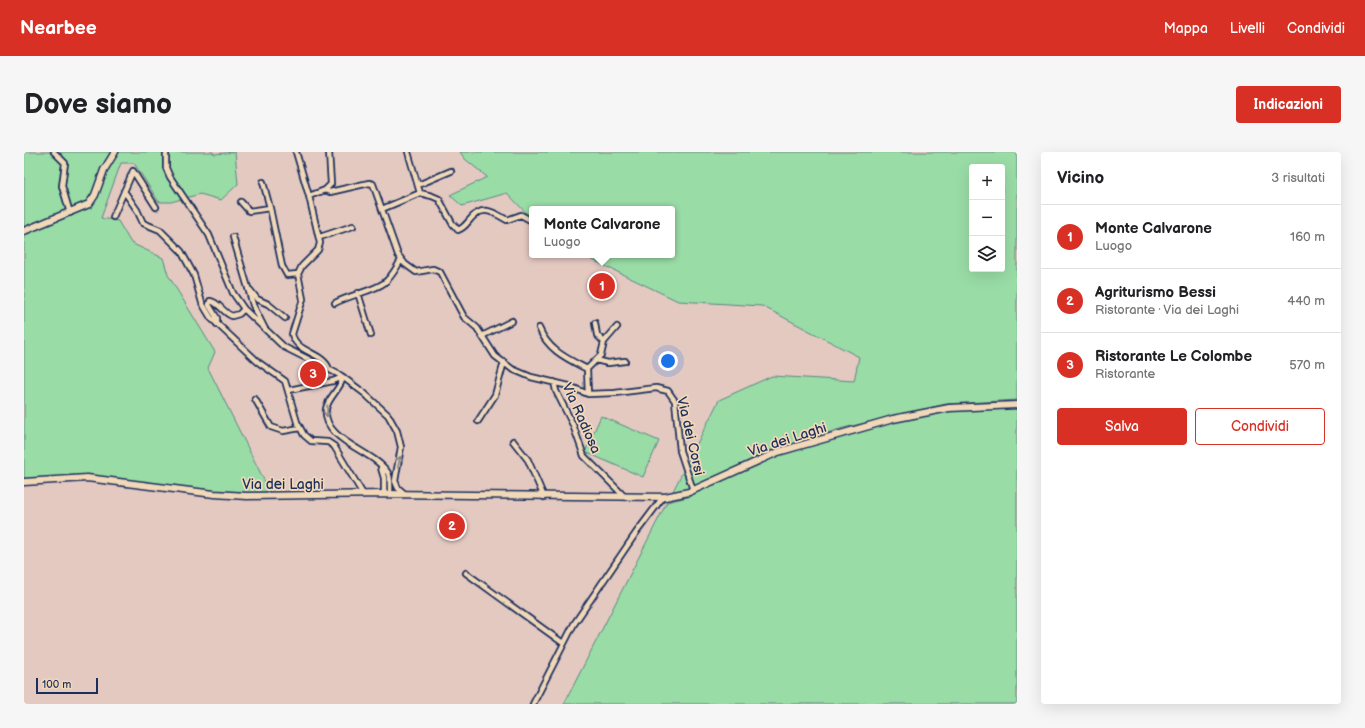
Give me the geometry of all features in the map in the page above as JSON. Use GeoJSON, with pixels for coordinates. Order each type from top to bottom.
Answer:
{"type":"FeatureCollection","features":[{"type":"Feature","properties":{"kind":"main road"},"geometry":{"type":"LineString","coordinates":[[24,231],[85,207],[92,200],[103,172],[115,152]]}},
{"type":"Feature","properties":{"kind":"main road","name":"Via dei Laghi"},"geometry":{"type":"LineString","coordinates":[[24,482],[87,478],[228,495],[389,494],[663,498],[693,490],[778,452],[893,419],[949,408],[1017,405]]}},
{"type":"Feature","properties":{"kind":"street"},"geometry":{"type":"LineString","coordinates":[[54,152],[65,163],[62,186],[70,213]]}},
{"type":"Feature","properties":{"kind":"street"},"geometry":{"type":"LineString","coordinates":[[166,152],[166,168],[170,177],[209,234],[233,293],[244,309],[269,335],[291,352],[343,377],[380,406],[394,425],[402,450],[395,481],[389,494]]}},
{"type":"Feature","properties":{"kind":"street"},"geometry":{"type":"LineString","coordinates":[[296,152],[320,237],[318,250],[302,266],[298,274],[303,299],[294,324],[292,337],[299,346],[324,361],[329,369]]}},
{"type":"Feature","properties":{"kind":"street"},"geometry":{"type":"LineString","coordinates":[[309,196],[325,190],[332,180],[329,152]]}},
{"type":"Feature","properties":{"kind":"street"},"geometry":{"type":"LineString","coordinates":[[408,152],[420,193]]}},
{"type":"Feature","properties":{"kind":"street"},"geometry":{"type":"LineString","coordinates":[[113,218],[131,174],[134,171],[144,190],[156,207]]}},
{"type":"Feature","properties":{"kind":"street"},"geometry":{"type":"LineString","coordinates":[[418,185],[451,171]]}},
{"type":"Feature","properties":{"kind":"street"},"geometry":{"type":"LineString","coordinates":[[263,182],[270,208],[281,264],[287,274],[298,274]]}},
{"type":"Feature","properties":{"kind":"street","name":"Via dei Corsi"},"geometry":{"type":"LineString","coordinates":[[325,190],[331,192],[371,183],[376,188],[396,251],[401,260],[410,269],[416,272],[433,269],[440,272],[464,317],[476,327],[495,356],[524,374],[554,382],[588,394],[615,394],[663,388],[675,401],[680,452],[693,490]]}},
{"type":"Feature","properties":{"kind":"street"},"geometry":{"type":"LineString","coordinates":[[124,191],[137,210],[143,223],[164,233],[183,253],[194,276],[203,306],[217,324],[261,364],[282,377],[287,383],[300,428],[309,440],[328,442],[334,446],[363,494]]}},
{"type":"Feature","properties":{"kind":"street"},"geometry":{"type":"LineString","coordinates":[[382,209],[420,193],[438,198],[454,227],[458,230],[476,214],[488,210],[495,212],[507,220],[523,215],[529,219]]}},
{"type":"Feature","properties":{"kind":"street"},"geometry":{"type":"LineString","coordinates":[[241,202],[245,209],[249,211],[270,208]]}},
{"type":"Feature","properties":{"kind":"street"},"geometry":{"type":"LineString","coordinates":[[320,237],[353,226]]}},
{"type":"Feature","properties":{"kind":"street"},"geometry":{"type":"LineString","coordinates":[[233,237],[254,308],[269,335]]}},
{"type":"Feature","properties":{"kind":"street"},"geometry":{"type":"LineString","coordinates":[[336,303],[385,282],[401,260]]}},
{"type":"Feature","properties":{"kind":"street"},"geometry":{"type":"LineString","coordinates":[[247,286],[256,298],[270,306],[285,318]]}},
{"type":"Feature","properties":{"kind":"street"},"geometry":{"type":"LineString","coordinates":[[358,293],[371,335]]}},
{"type":"Feature","properties":{"kind":"street"},"geometry":{"type":"LineString","coordinates":[[217,324],[216,316],[209,305],[210,301],[215,302],[223,311],[232,316],[239,314],[244,309]]}},
{"type":"Feature","properties":{"kind":"street"},"geometry":{"type":"LineString","coordinates":[[254,308],[261,301]]}},
{"type":"Feature","properties":{"kind":"street"},"geometry":{"type":"LineString","coordinates":[[482,336],[512,321]]}},
{"type":"Feature","properties":{"kind":"street"},"geometry":{"type":"LineString","coordinates":[[595,323],[597,335],[604,342]]}},
{"type":"Feature","properties":{"kind":"street"},"geometry":{"type":"LineString","coordinates":[[588,394],[587,369],[596,360],[602,351],[604,342],[617,327]]}},
{"type":"Feature","properties":{"kind":"street"},"geometry":{"type":"LineString","coordinates":[[539,328],[545,341],[551,348],[587,369]]}},
{"type":"Feature","properties":{"kind":"street"},"geometry":{"type":"LineString","coordinates":[[596,360],[608,363],[625,361]]}},
{"type":"Feature","properties":{"kind":"street"},"geometry":{"type":"LineString","coordinates":[[478,422],[497,392],[504,362]]}},
{"type":"Feature","properties":{"kind":"street"},"geometry":{"type":"LineString","coordinates":[[289,390],[343,377]]}},
{"type":"Feature","properties":{"kind":"street"},"geometry":{"type":"LineString","coordinates":[[343,377],[341,385],[327,407],[326,414],[329,425],[346,442],[380,464],[388,474],[389,494]]}},
{"type":"Feature","properties":{"kind":"street","name":"Via Radiosa"},"geometry":{"type":"LineString","coordinates":[[554,382],[557,395],[573,425],[584,456],[625,497]]}},
{"type":"Feature","properties":{"kind":"street"},"geometry":{"type":"LineString","coordinates":[[255,399],[271,427],[283,431],[300,428]]}},
{"type":"Feature","properties":{"kind":"street"},"geometry":{"type":"LineString","coordinates":[[514,441],[528,460],[544,497]]}},
{"type":"Feature","properties":{"kind":"street"},"geometry":{"type":"LineString","coordinates":[[395,481],[398,488],[407,495]]}},
{"type":"Feature","properties":{"kind":"street"},"geometry":{"type":"LineString","coordinates":[[533,704],[563,642],[580,615],[633,537],[663,498]]}},
{"type":"Feature","properties":{"kind":"street"},"geometry":{"type":"LineString","coordinates":[[466,573],[563,642]]}},
{"type":"Feature","properties":{"kind":"green space"},"geometry":{"type":"Polygon","coordinates":[[[24,152],[213,152],[214,154],[235,152],[238,184],[221,200],[200,194],[171,202],[159,202],[134,163],[121,163],[101,218],[118,221],[131,243],[163,258],[168,275],[215,352],[208,368],[270,492],[227,493],[92,476],[70,476],[24,480],[24,152]]]}},
{"type":"Feature","properties":{"kind":"green space"},"geometry":{"type":"Polygon","coordinates":[[[460,152],[1017,152],[1017,400],[946,404],[843,428],[769,451],[699,485],[672,493],[719,400],[772,376],[854,381],[859,357],[762,306],[678,301],[588,258],[675,258],[675,206],[529,206],[529,216],[507,193],[462,206],[450,195],[487,177],[465,159],[460,152]]]}},
{"type":"Feature","properties":{"kind":"green space"},"geometry":{"type":"Polygon","coordinates":[[[1017,407],[1017,704],[564,704],[667,502],[688,497],[769,459],[889,422],[949,411],[1017,407]]]}},
{"type":"Feature","properties":{"kind":"green space"},"geometry":{"type":"Polygon","coordinates":[[[601,416],[659,441],[643,477],[585,452],[601,416]]]}},
{"type":"Feature","properties":{"kind":"place","name":"Monte Calvarone"},"geometry":{"type":"Point","coordinates":[602,286]}},
{"type":"Feature","properties":{"kind":"place","name":"Ristorante Le Colombe"},"geometry":{"type":"Point","coordinates":[313,374]}},
{"type":"Feature","properties":{"kind":"place","name":"Agriturismo Bessi"},"geometry":{"type":"Point","coordinates":[452,526]}}]}
